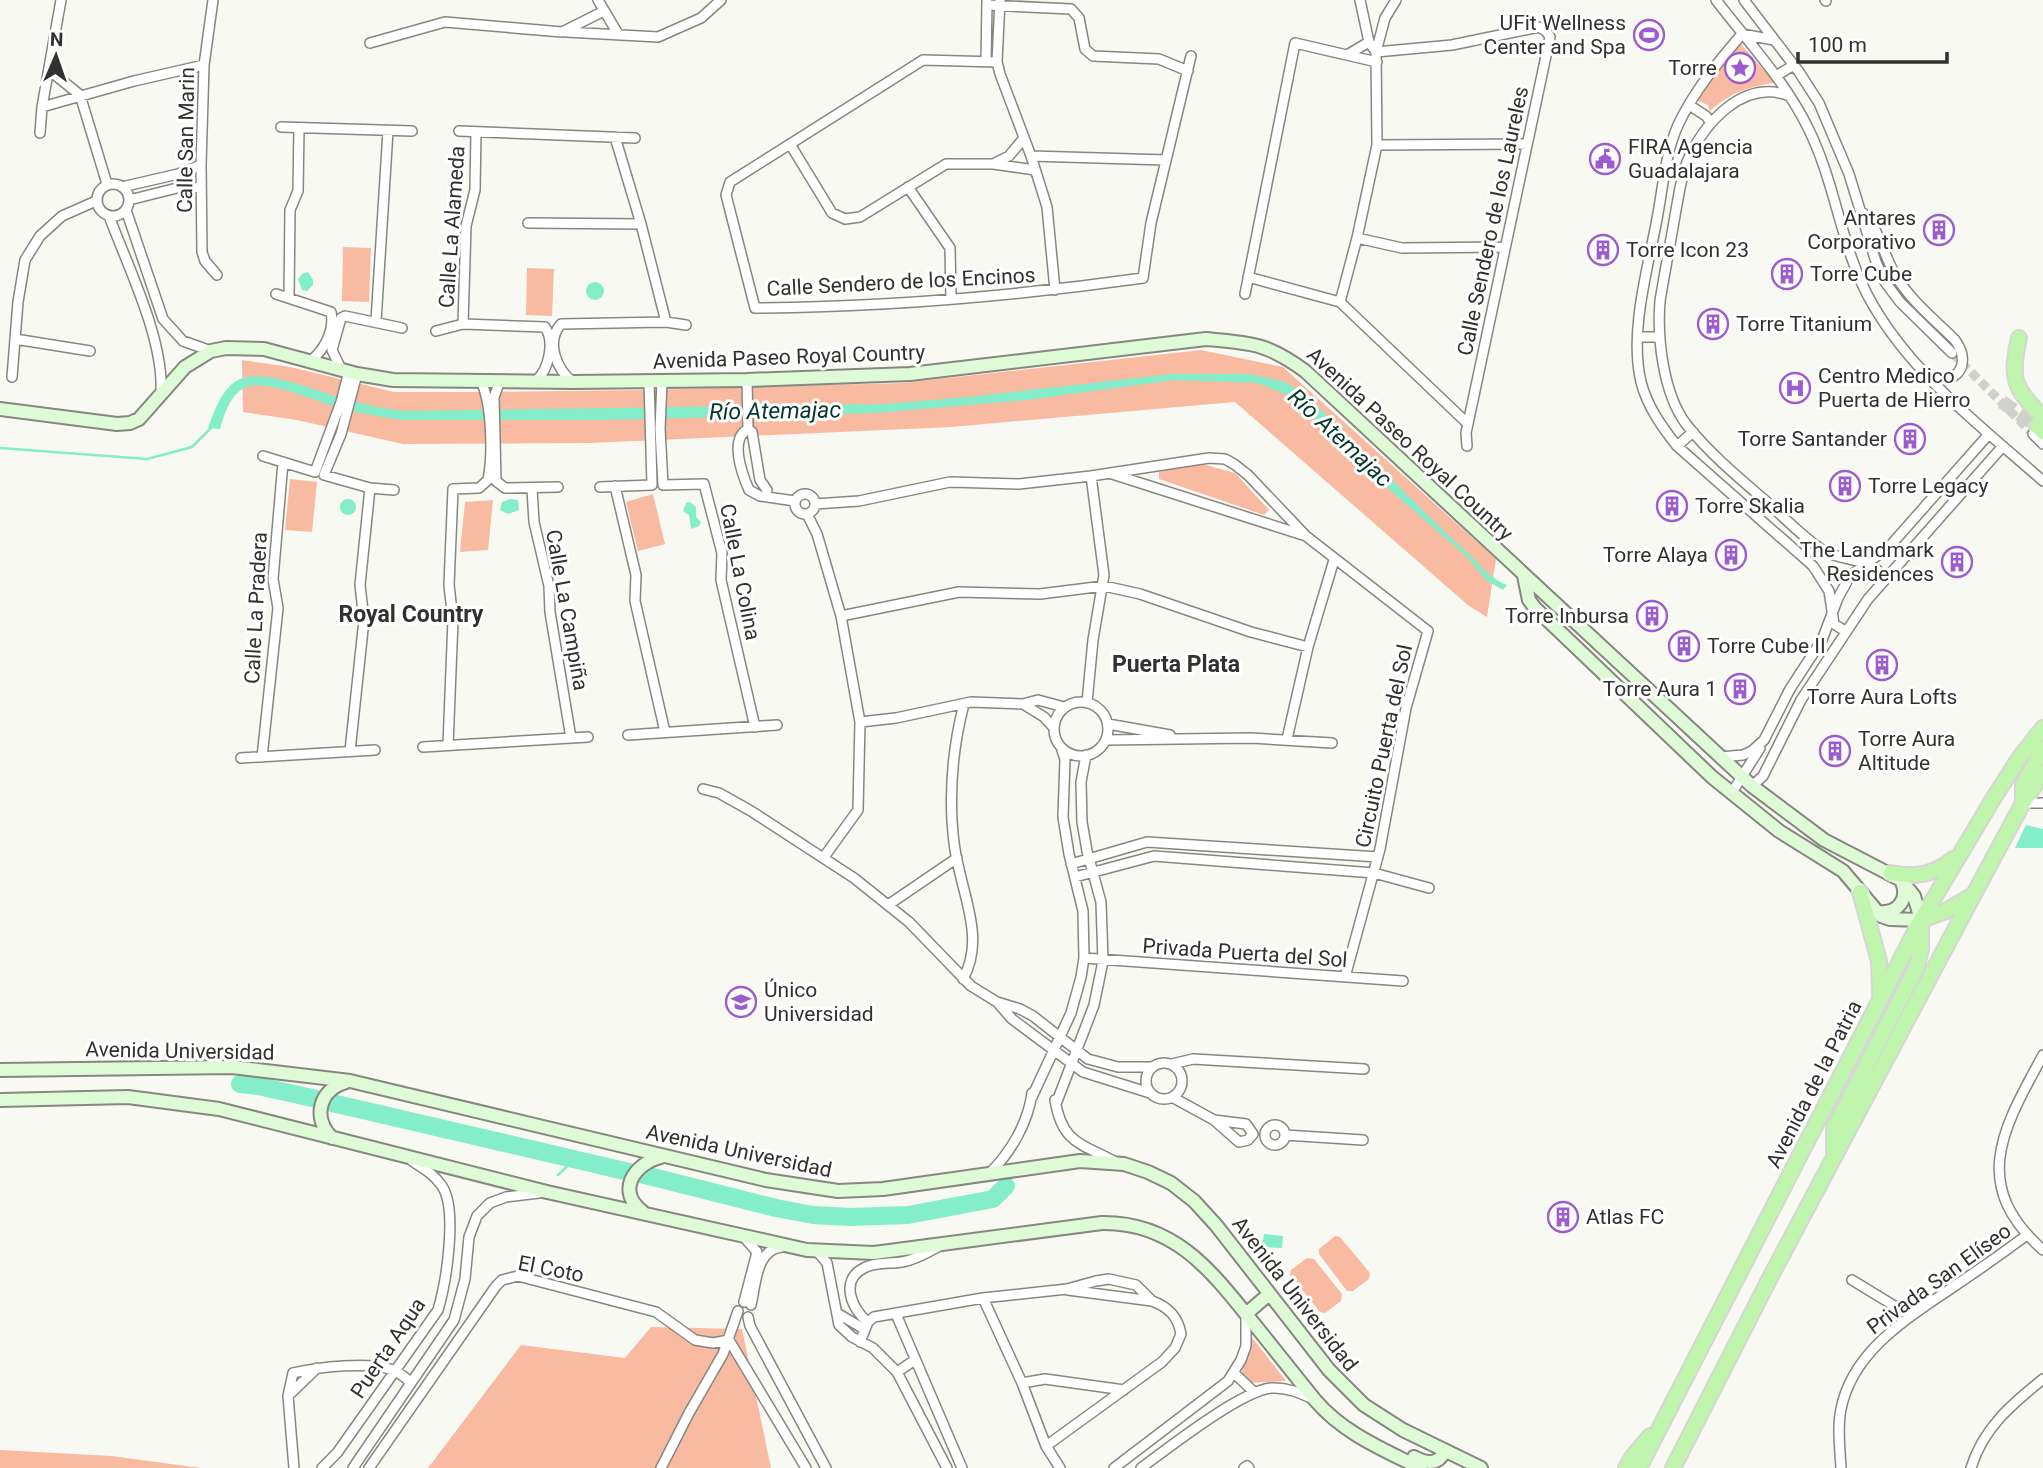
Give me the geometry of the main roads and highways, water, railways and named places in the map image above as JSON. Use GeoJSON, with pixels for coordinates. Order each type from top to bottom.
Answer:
{"type":"FeatureCollection","features":[{"type":"Feature","properties":{"kind":"main road"},"geometry":{"type":"LineString","coordinates":[[2019,338],[2013,364],[2017,384],[2039,427]]}},
{"type":"Feature","properties":{"kind":"main road","name":"Avenida de la Patria"},"geometry":{"type":"LineString","coordinates":[[1639,1468],[1921,920],[1959,853],[2020,758],[2043,728]]}},
{"type":"Feature","properties":{"kind":"main road"},"geometry":{"type":"LineString","coordinates":[[2023,803],[2023,785],[2043,749]]}},
{"type":"Feature","properties":{"kind":"main road"},"geometry":{"type":"LineString","coordinates":[[2020,758],[2011,791],[2014,797],[2023,803]]}},
{"type":"Feature","properties":{"kind":"main road"},"geometry":{"type":"LineString","coordinates":[[1673,1468],[1974,894],[2023,803],[2043,773]]}},
{"type":"Feature","properties":{"kind":"main road"},"geometry":{"type":"LineString","coordinates":[[1896,877],[1925,874],[1944,866],[1959,853]]}},
{"type":"Feature","properties":{"kind":"main road"},"geometry":{"type":"LineString","coordinates":[[1860,892],[1879,961],[1881,980],[1878,1004]]}},
{"type":"Feature","properties":{"kind":"main road"},"geometry":{"type":"LineString","coordinates":[[1834,1157],[1835,1128],[1916,969],[1921,950],[1921,920],[1946,911],[1974,894]]}},
{"type":"Feature","properties":{"kind":"main road"},"geometry":{"type":"LineString","coordinates":[[1626,1468],[1638,1449],[1659,1428]]}},
{"type":"Feature","properties":{"kind":"water"},"geometry":{"type":"Polygon","coordinates":[[[308,272],[313,285],[307,291],[302,290],[298,279],[308,272]]]}},
{"type":"Feature","properties":{"kind":"water"},"geometry":{"type":"Polygon","coordinates":[[[595,282],[601,285],[604,291],[601,297],[595,300],[589,297],[586,291],[589,285],[595,282]]]}},
{"type":"Feature","properties":{"kind":"water"},"geometry":{"type":"Polygon","coordinates":[[[1172,374],[1248,374],[1287,383],[1311,400],[1485,570],[1507,585],[1503,590],[1487,581],[1465,555],[1369,472],[1333,434],[1290,396],[1258,383],[1175,380],[1027,400],[876,413],[604,420],[403,420],[351,411],[259,385],[243,389],[233,397],[220,429],[208,428],[228,388],[240,379],[262,376],[352,401],[403,411],[885,404],[1172,374]]]}},
{"type":"Feature","properties":{"kind":"water"},"geometry":{"type":"Polygon","coordinates":[[[348,499],[356,507],[348,515],[340,507],[348,499]]]}},
{"type":"Feature","properties":{"kind":"water"},"geometry":{"type":"Polygon","coordinates":[[[518,500],[519,510],[508,514],[500,510],[502,502],[518,500]]]}},
{"type":"Feature","properties":{"kind":"water"},"geometry":{"type":"Polygon","coordinates":[[[690,502],[696,507],[696,517],[701,522],[699,526],[691,529],[689,515],[683,511],[686,503],[690,502]]]}},
{"type":"Feature","properties":{"kind":"water"},"geometry":{"type":"Polygon","coordinates":[[[2026,825],[2043,829],[2043,848],[2015,848],[2026,825]]]}},
{"type":"Feature","properties":{"kind":"water"},"geometry":{"type":"Polygon","coordinates":[[[1264,1234],[1283,1236],[1282,1248],[1262,1247],[1264,1234]]]}},
{"type":"Feature","properties":{"kind":"waterway","name":"Río Atemajac"},"geometry":{"type":"LineString","coordinates":[[0,448],[147,459],[192,447],[213,426]]}},
{"type":"Feature","properties":{"kind":"waterway"},"geometry":{"type":"LineString","coordinates":[[240,1084],[317,1099]]}},
{"type":"Feature","properties":{"kind":"waterway"},"geometry":{"type":"LineString","coordinates":[[328,1102],[629,1172]]}},
{"type":"Feature","properties":{"kind":"waterway"},"geometry":{"type":"LineString","coordinates":[[558,1175],[576,1158]]}},
{"type":"Feature","properties":{"kind":"waterway"},"geometry":{"type":"LineString","coordinates":[[641,1174],[776,1208],[813,1215],[850,1217],[908,1215],[993,1199],[1006,1186]]}},
{"type":"Feature","properties":{"kind":"tunnel"},"geometry":{"type":"LineString","coordinates":[[1952,353],[2033,434]]}},
{"type":"Feature","properties":{"kind":"tunnel"},"geometry":{"type":"LineString","coordinates":[[2002,402],[2037,426]]}},
{"type":"Feature","properties":{"kind":"place","name":"UFit Wellness Center and Spa"},"geometry":{"type":"Point","coordinates":[1649,35]}},
{"type":"Feature","properties":{"kind":"place","name":"Torre"},"geometry":{"type":"Point","coordinates":[1740,68]}},
{"type":"Feature","properties":{"kind":"place","name":"FIRA Agencia Guadalajara"},"geometry":{"type":"Point","coordinates":[1605,159]}},
{"type":"Feature","properties":{"kind":"place","name":"Antares Corporativo"},"geometry":{"type":"Point","coordinates":[1939,230]}},
{"type":"Feature","properties":{"kind":"place","name":"Torre Icon 23"},"geometry":{"type":"Point","coordinates":[1603,250]}},
{"type":"Feature","properties":{"kind":"place","name":"Torre Cube"},"geometry":{"type":"Point","coordinates":[1787,274]}},
{"type":"Feature","properties":{"kind":"place","name":"Torre Titanium"},"geometry":{"type":"Point","coordinates":[1713,324]}},
{"type":"Feature","properties":{"kind":"place","name":"Centro Medico Puerta de Hierro"},"geometry":{"type":"Point","coordinates":[1795,388]}},
{"type":"Feature","properties":{"kind":"place","name":"Torre Santander"},"geometry":{"type":"Point","coordinates":[1910,439]}},
{"type":"Feature","properties":{"kind":"place","name":"Torre Legacy"},"geometry":{"type":"Point","coordinates":[1845,486]}},
{"type":"Feature","properties":{"kind":"place","name":"Torre Skalia"},"geometry":{"type":"Point","coordinates":[1672,506]}},
{"type":"Feature","properties":{"kind":"place","name":"Torre Alaya"},"geometry":{"type":"Point","coordinates":[1731,555]}},
{"type":"Feature","properties":{"kind":"place","name":"The Landmark Residences"},"geometry":{"type":"Point","coordinates":[1957,562]}},
{"type":"Feature","properties":{"kind":"place","name":"Torre Inbursa"},"geometry":{"type":"Point","coordinates":[1652,616]}},
{"type":"Feature","properties":{"kind":"place","name":"Torre Cube II"},"geometry":{"type":"Point","coordinates":[1684,646]}},
{"type":"Feature","properties":{"kind":"place","name":"Torre Aura Lofts"},"geometry":{"type":"Point","coordinates":[1882,665]}},
{"type":"Feature","properties":{"kind":"place","name":"Torre Aura 1"},"geometry":{"type":"Point","coordinates":[1740,689]}},
{"type":"Feature","properties":{"kind":"place","name":"Torre Aura Altitude"},"geometry":{"type":"Point","coordinates":[1835,751]}},
{"type":"Feature","properties":{"kind":"place","name":"Único Universidad"},"geometry":{"type":"Point","coordinates":[741,1002]}},
{"type":"Feature","properties":{"kind":"place","name":"Atlas FC"},"geometry":{"type":"Point","coordinates":[1563,1217]}},
{"type":"Feature","properties":{"kind":"district","name":"Royal Country"},"geometry":{"type":"Point","coordinates":[411,614]}},
{"type":"Feature","properties":{"kind":"district","name":"Puerta Plata"},"geometry":{"type":"Point","coordinates":[1176,664]}}]}
